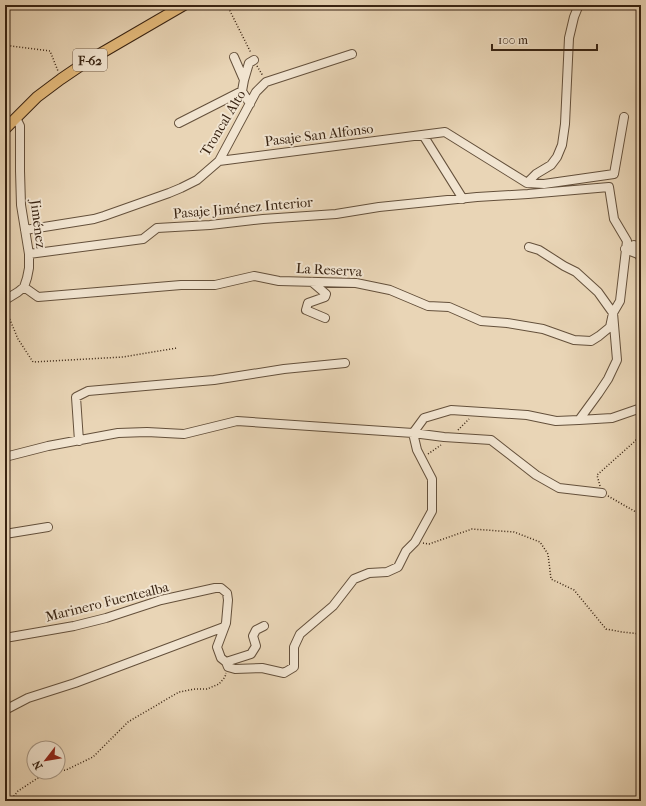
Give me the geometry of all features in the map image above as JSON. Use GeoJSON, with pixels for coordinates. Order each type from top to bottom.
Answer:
{"type":"FeatureCollection","features":[{"type":"Feature","properties":{"kind":"main road","name":"F-62"},"geometry":{"type":"LineString","coordinates":[[5,129],[37,97],[61,78],[184,5]]}},
{"type":"Feature","properties":{"kind":"street"},"geometry":{"type":"LineString","coordinates":[[527,183],[536,174],[551,165],[557,157],[562,145],[566,117],[569,38],[574,17],[580,5]]}},
{"type":"Feature","properties":{"kind":"street"},"geometry":{"type":"LineString","coordinates":[[266,82],[352,54]]}},
{"type":"Feature","properties":{"kind":"street"},"geometry":{"type":"LineString","coordinates":[[234,57],[244,80]]}},
{"type":"Feature","properties":{"kind":"street"},"geometry":{"type":"LineString","coordinates":[[250,104],[242,91],[249,62],[254,60]]}},
{"type":"Feature","properties":{"kind":"street","name":"Troncal Alto"},"geometry":{"type":"LineString","coordinates":[[25,230],[94,219],[181,188],[197,180],[219,161],[250,104],[260,88],[266,82]]}},
{"type":"Feature","properties":{"kind":"street"},"geometry":{"type":"LineString","coordinates":[[179,123],[242,91]]}},
{"type":"Feature","properties":{"kind":"street"},"geometry":{"type":"LineString","coordinates":[[527,183],[544,184],[614,174],[624,117]]}},
{"type":"Feature","properties":{"kind":"street","name":"Jiménez"},"geometry":{"type":"LineString","coordinates":[[16,118],[20,126],[20,178],[29,254],[29,268],[24,287]]}},
{"type":"Feature","properties":{"kind":"street","name":"Pasaje San Alfonso"},"geometry":{"type":"LineString","coordinates":[[219,161],[445,132],[527,183]]}},
{"type":"Feature","properties":{"kind":"street"},"geometry":{"type":"LineString","coordinates":[[423,135],[463,199]]}},
{"type":"Feature","properties":{"kind":"street","name":"Pasaje Jiménez Interior"},"geometry":{"type":"LineString","coordinates":[[29,254],[143,239],[157,228],[336,214],[379,207],[609,186],[614,220],[627,241],[625,249]]}},
{"type":"Feature","properties":{"kind":"street"},"geometry":{"type":"LineString","coordinates":[[625,249],[634,245],[641,247]]}},
{"type":"Feature","properties":{"kind":"street"},"geometry":{"type":"LineString","coordinates":[[529,247],[539,250],[576,272],[598,292],[613,313],[616,360],[608,379],[579,420]]}},
{"type":"Feature","properties":{"kind":"street"},"geometry":{"type":"LineString","coordinates":[[625,249],[638,254],[641,258]]}},
{"type":"Feature","properties":{"kind":"street","name":"La Reserva"},"geometry":{"type":"LineString","coordinates":[[24,287],[38,297],[181,285],[215,285],[254,276],[279,281],[356,283],[390,290],[428,306],[448,307],[480,321],[508,323],[543,329],[574,340],[591,341],[610,327],[613,313],[620,301],[625,249]]}},
{"type":"Feature","properties":{"kind":"street"},"geometry":{"type":"LineString","coordinates":[[312,282],[326,294],[325,297],[308,303],[306,310],[325,318]]}},
{"type":"Feature","properties":{"kind":"street"},"geometry":{"type":"LineString","coordinates":[[5,300],[24,287]]}},
{"type":"Feature","properties":{"kind":"street"},"geometry":{"type":"LineString","coordinates":[[79,440],[76,397],[88,391],[214,380],[284,369],[344,363]]}},
{"type":"Feature","properties":{"kind":"street"},"geometry":{"type":"LineString","coordinates":[[412,433],[424,418],[451,410],[527,415],[556,421],[612,418],[641,408]]}},
{"type":"Feature","properties":{"kind":"street"},"geometry":{"type":"LineString","coordinates":[[5,457],[48,446],[118,433],[147,432],[184,434],[237,421],[491,440],[536,475],[559,488],[602,493]]}},
{"type":"Feature","properties":{"kind":"street"},"geometry":{"type":"LineString","coordinates":[[224,627],[217,647],[221,658],[227,665],[235,669],[262,668],[284,673],[294,667],[294,647],[300,634],[333,606],[354,579],[369,573],[387,572],[398,567],[406,551],[415,542],[432,511],[432,479],[417,450],[412,433]]}},
{"type":"Feature","properties":{"kind":"street"},"geometry":{"type":"LineString","coordinates":[[5,534],[48,527]]}},
{"type":"Feature","properties":{"kind":"street","name":"Marinero Fuentealba"},"geometry":{"type":"LineString","coordinates":[[5,638],[74,626],[106,618],[162,600],[215,588],[221,588],[227,593],[228,600],[226,623],[224,627]]}},
{"type":"Feature","properties":{"kind":"street"},"geometry":{"type":"LineString","coordinates":[[227,665],[251,654],[256,646],[253,636],[256,630],[264,626]]}},
{"type":"Feature","properties":{"kind":"street"},"geometry":{"type":"LineString","coordinates":[[5,710],[28,698],[75,683],[224,627]]}},
{"type":"Feature","properties":{"kind":"path"},"geometry":{"type":"LineString","coordinates":[[227,5],[266,82]]}},
{"type":"Feature","properties":{"kind":"path"},"geometry":{"type":"LineString","coordinates":[[5,43],[11,46],[50,51],[61,78]]}},
{"type":"Feature","properties":{"kind":"path"},"geometry":{"type":"LineString","coordinates":[[5,308],[18,339],[33,362],[123,356],[177,348]]}},
{"type":"Feature","properties":{"kind":"path"},"geometry":{"type":"LineString","coordinates":[[641,434],[597,475],[602,493],[641,515]]}},
{"type":"Feature","properties":{"kind":"path"},"geometry":{"type":"LineString","coordinates":[[415,542],[429,544],[472,529],[514,532],[540,542],[548,554],[551,579],[574,590],[606,628],[622,632],[641,634]]}},
{"type":"Feature","properties":{"kind":"path"},"geometry":{"type":"LineString","coordinates":[[66,770],[93,757],[128,722],[178,692],[195,689],[207,689],[219,684],[225,677],[227,665]]}},
{"type":"Feature","properties":{"kind":"path"},"geometry":{"type":"LineString","coordinates":[[10,801],[18,791],[35,780]]}}]}
